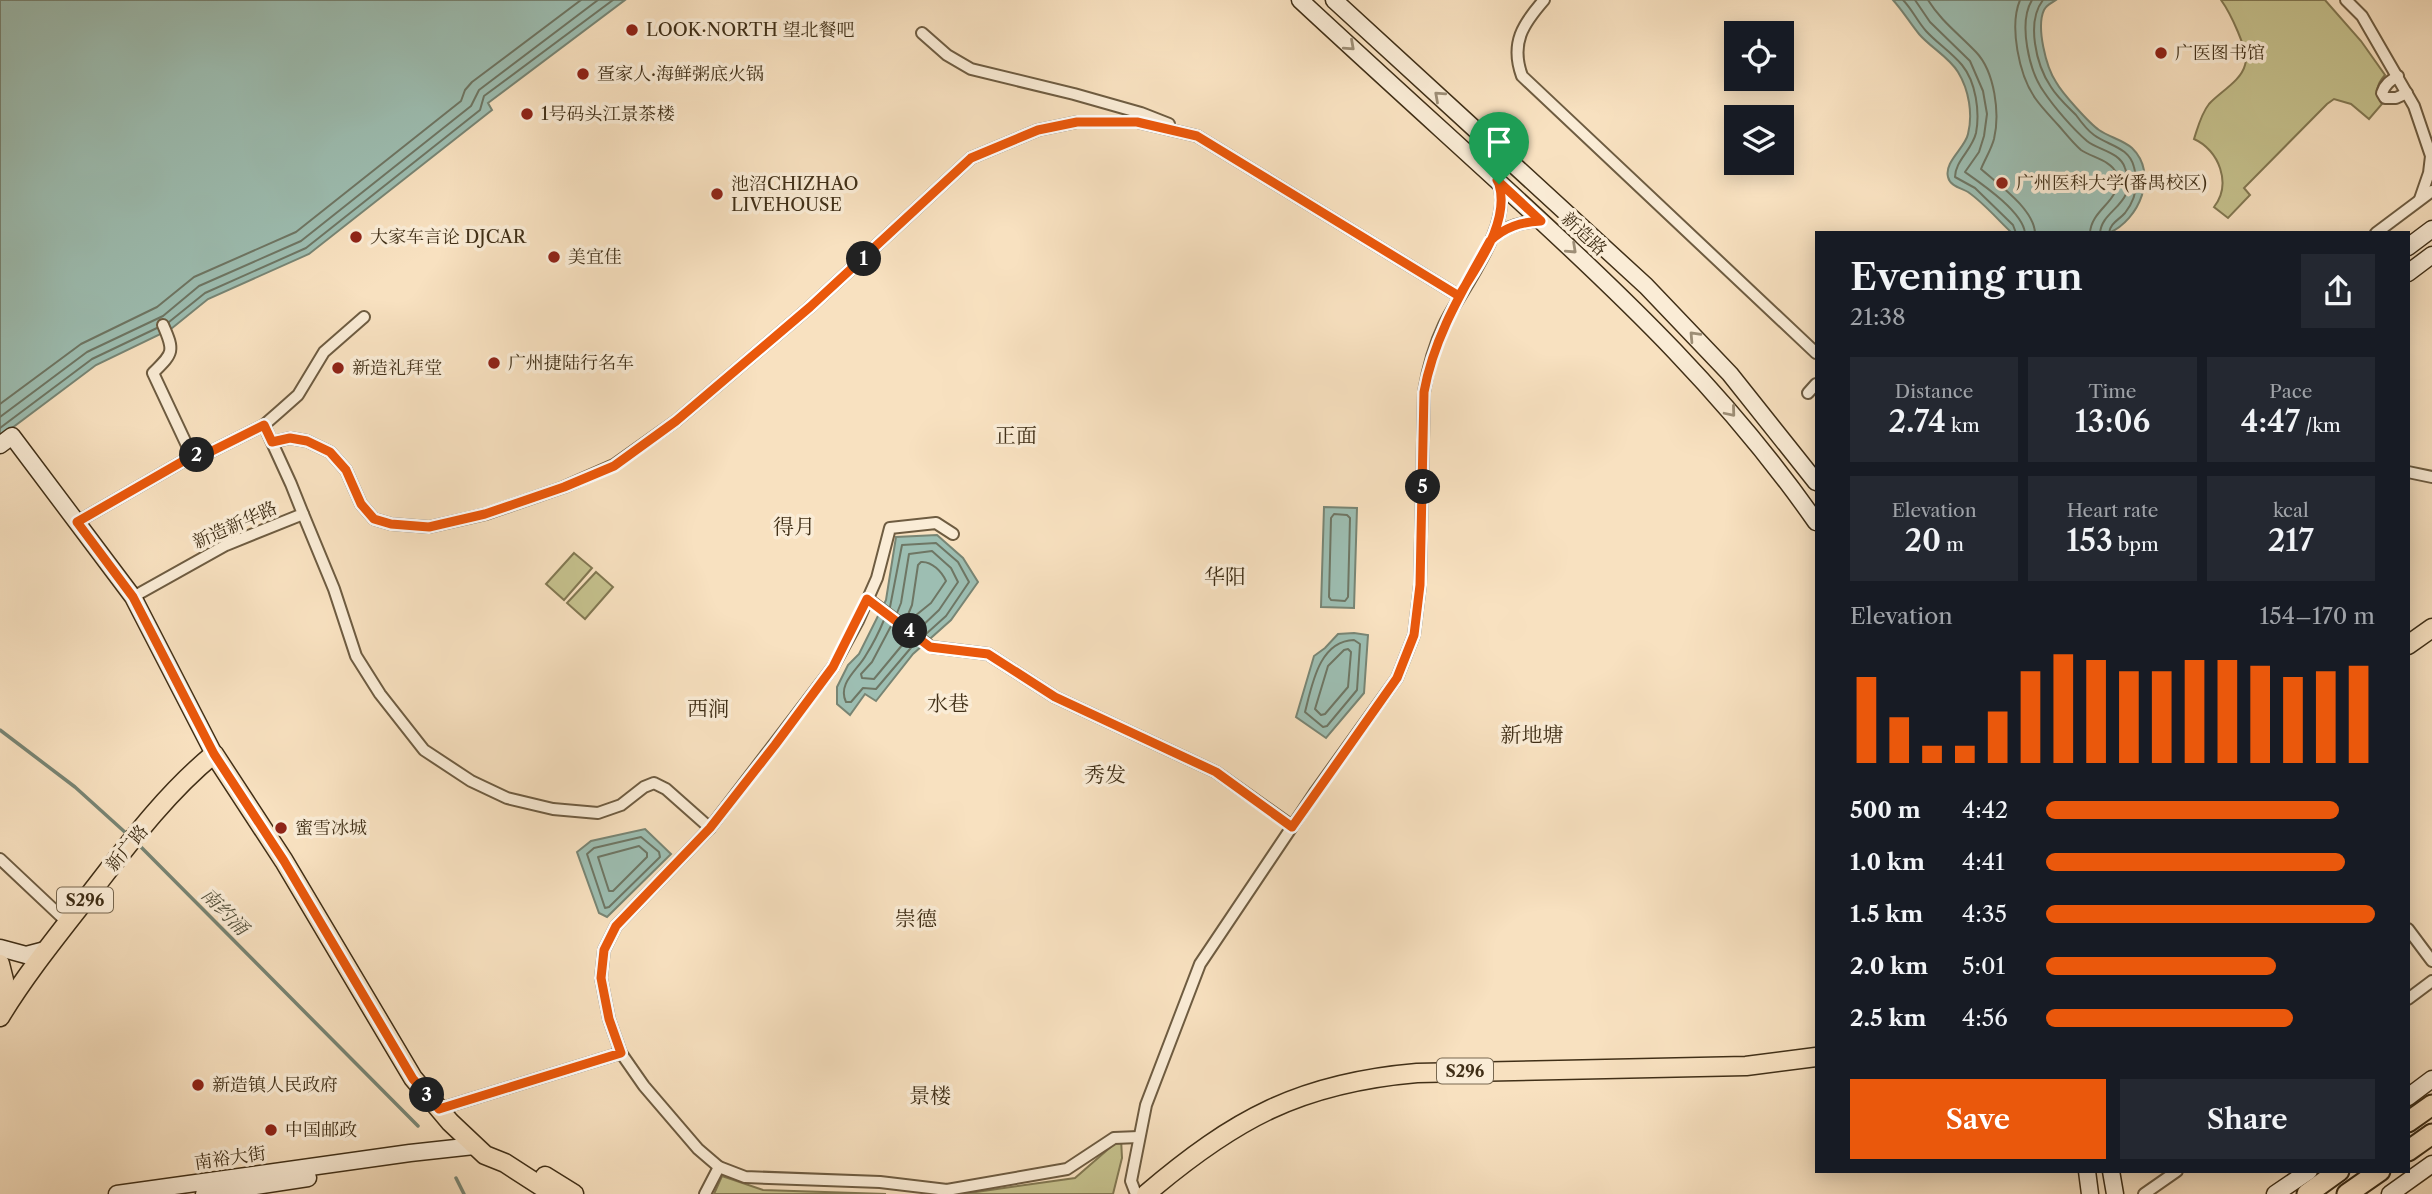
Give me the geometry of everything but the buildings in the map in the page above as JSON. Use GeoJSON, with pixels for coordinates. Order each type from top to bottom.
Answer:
{"type":"FeatureCollection","features":[{"type":"Feature","properties":{"kind":"highway"},"geometry":{"type":"LineString","coordinates":[[2410,1121],[2432,1105]]}},
{"type":"Feature","properties":{"kind":"highway"},"geometry":{"type":"LineString","coordinates":[[2410,1150],[2432,1134]]}},
{"type":"Feature","properties":{"kind":"highway"},"geometry":{"type":"LineString","coordinates":[[2307,1194],[2336,1173]]}},
{"type":"Feature","properties":{"kind":"highway"},"geometry":{"type":"LineString","coordinates":[[2347,1194],[2377,1173]]}},
{"type":"Feature","properties":{"kind":"main road","name":"新造路"},"geometry":{"type":"LineString","coordinates":[[1300,0],[1608,282],[1687,362],[1763,451],[1815,521]]}},
{"type":"Feature","properties":{"kind":"main road","name":"新造路"},"geometry":{"type":"LineString","coordinates":[[1334,0],[1646,286],[1730,374],[1815,481]]}},
{"type":"Feature","properties":{"kind":"main road"},"geometry":{"type":"LineString","coordinates":[[2410,246],[2432,229]]}},
{"type":"Feature","properties":{"kind":"main road"},"geometry":{"type":"LineString","coordinates":[[2410,272],[2432,255]]}},
{"type":"Feature","properties":{"kind":"main road"},"geometry":{"type":"LineString","coordinates":[[6,440],[77,522],[133,597],[214,754],[284,861],[413,1079],[479,1150],[505,1163],[553,1194]]}},
{"type":"Feature","properties":{"kind":"main road"},"geometry":{"type":"LineString","coordinates":[[2410,644],[2432,628]]}},
{"type":"Feature","properties":{"kind":"main road","name":"新广路"},"geometry":{"type":"LineString","coordinates":[[0,1017],[46,950],[124,850],[194,771],[214,754]]}},
{"type":"Feature","properties":{"kind":"main road"},"geometry":{"type":"LineString","coordinates":[[0,948],[26,955],[46,950]]}},
{"type":"Feature","properties":{"kind":"main road"},"geometry":{"type":"LineString","coordinates":[[0,964],[4,980],[0,1007]]}},
{"type":"Feature","properties":{"kind":"main road","name":"S296"},"geometry":{"type":"LineString","coordinates":[[1146,1194],[1199,1152],[1250,1119],[1291,1099],[1336,1084],[1362,1079],[1464,1071],[1746,1066],[1815,1057]]}},
{"type":"Feature","properties":{"kind":"main road"},"geometry":{"type":"LineString","coordinates":[[2410,1096],[2432,1079]]}},
{"type":"Feature","properties":{"kind":"main road"},"geometry":{"type":"LineString","coordinates":[[479,1150],[500,1153],[530,1167],[574,1194]]}},
{"type":"Feature","properties":{"kind":"main road","name":"南裕大街"},"geometry":{"type":"LineString","coordinates":[[204,1194],[242,1191],[479,1150]]}},
{"type":"Feature","properties":{"kind":"main road","name":"南裕大街"},"geometry":{"type":"LineString","coordinates":[[117,1194],[420,1151],[479,1150]]}},
{"type":"Feature","properties":{"kind":"main road"},"geometry":{"type":"LineString","coordinates":[[2390,1194],[2432,1164]]}},
{"type":"Feature","properties":{"kind":"main road"},"geometry":{"type":"LineString","coordinates":[[2087,1173],[2090,1194]]}},
{"type":"Feature","properties":{"kind":"main road"},"geometry":{"type":"LineString","coordinates":[[2111,1173],[2115,1194]]}},
{"type":"Feature","properties":{"kind":"main road"},"geometry":{"type":"LineString","coordinates":[[2275,1194],[2306,1173]]}},
{"type":"Feature","properties":{"kind":"street"},"geometry":{"type":"LineString","coordinates":[[1544,0],[1525,23],[1518,43],[1517,62],[1522,76],[1815,353]]}},
{"type":"Feature","properties":{"kind":"street"},"geometry":{"type":"LineString","coordinates":[[2346,0],[2362,16],[2398,76],[2430,149],[2429,173],[2420,199]]}},
{"type":"Feature","properties":{"kind":"street"},"geometry":{"type":"LineString","coordinates":[[922,33],[947,55],[971,69],[1141,113],[1197,136],[1459,296]]}},
{"type":"Feature","properties":{"kind":"street"},"geometry":{"type":"LineString","coordinates":[[2398,76],[2388,82],[2382,93],[2385,98],[2391,99],[2407,93]]}},
{"type":"Feature","properties":{"kind":"street"},"geometry":{"type":"LineString","coordinates":[[272,442],[290,438],[307,441],[330,452],[346,470],[361,504],[374,519],[391,524],[429,527],[485,514],[564,487],[614,466],[676,421],[820,298],[971,158],[1038,130],[1077,122],[1137,122],[1197,136]]}},
{"type":"Feature","properties":{"kind":"street"},"geometry":{"type":"LineString","coordinates":[[1136,1194],[1131,1181],[1146,1105],[1200,964],[1397,678],[1414,635],[1420,585],[1424,392],[1429,365],[1443,327],[1490,241],[1501,205],[1497,180]]}},
{"type":"Feature","properties":{"kind":"street"},"geometry":{"type":"LineString","coordinates":[[2379,231],[2432,191]]}},
{"type":"Feature","properties":{"kind":"street"},"geometry":{"type":"LineString","coordinates":[[1490,241],[1511,226],[1541,221]]}},
{"type":"Feature","properties":{"kind":"street"},"geometry":{"type":"LineString","coordinates":[[77,522],[192,456],[210,452],[264,425],[298,395],[324,352],[364,317]]}},
{"type":"Feature","properties":{"kind":"street"},"geometry":{"type":"LineString","coordinates":[[163,325],[172,350],[170,356],[153,373],[192,456]]}},
{"type":"Feature","properties":{"kind":"street"},"geometry":{"type":"LineString","coordinates":[[1808,393],[1815,385]]}},
{"type":"Feature","properties":{"kind":"street","name":"新造新华路"},"geometry":{"type":"LineString","coordinates":[[133,597],[226,545],[303,514],[264,425]]}},
{"type":"Feature","properties":{"kind":"street"},"geometry":{"type":"LineString","coordinates":[[2410,472],[2432,477]]}},
{"type":"Feature","properties":{"kind":"street"},"geometry":{"type":"LineString","coordinates":[[303,514],[334,589],[356,656],[380,694],[424,750],[471,781],[507,798],[553,809],[598,813],[621,805],[644,787],[654,783],[666,789],[710,828]]}},
{"type":"Feature","properties":{"kind":"street"},"geometry":{"type":"LineString","coordinates":[[953,534],[936,523],[890,528],[877,578],[833,667],[710,828],[616,926],[604,950],[601,978],[609,1019],[621,1053],[675,1123],[698,1149],[719,1167],[745,1177],[880,1182],[947,1190],[1067,1169],[1114,1138],[1139,1137]]}},
{"type":"Feature","properties":{"kind":"street"},"geometry":{"type":"LineString","coordinates":[[867,599],[930,647],[988,654],[1055,697],[1216,772],[1292,827]]}},
{"type":"Feature","properties":{"kind":"street"},"geometry":{"type":"LineString","coordinates":[[0,859],[68,922]]}},
{"type":"Feature","properties":{"kind":"street"},"geometry":{"type":"LineString","coordinates":[[2410,932],[2432,961]]}},
{"type":"Feature","properties":{"kind":"street"},"geometry":{"type":"LineString","coordinates":[[2410,998],[2432,981]]}},
{"type":"Feature","properties":{"kind":"street"},"geometry":{"type":"LineString","coordinates":[[439,1109],[621,1053]]}},
{"type":"Feature","properties":{"kind":"street"},"geometry":{"type":"LineString","coordinates":[[705,1194],[719,1167]]}},
{"type":"Feature","properties":{"kind":"street"},"geometry":{"type":"LineString","coordinates":[[2144,1194],[2173,1173]]}},
{"type":"Feature","properties":{"kind":"shaded area"},"geometry":{"type":"Polygon","coordinates":[[[2221,0],[2325,0],[2361,41],[2385,75],[2378,89],[2382,104],[2369,119],[2351,104],[2334,99],[2244,188],[2250,195],[2228,218],[2214,207],[2222,188],[2220,168],[2210,151],[2194,139],[2206,108],[2235,81],[2245,65],[2242,42],[2221,0]]]}},
{"type":"Feature","properties":{"kind":"shaded area"},"geometry":{"type":"Polygon","coordinates":[[[574,553],[592,568],[564,600],[546,584],[574,553]]]}},
{"type":"Feature","properties":{"kind":"shaded area"},"geometry":{"type":"Polygon","coordinates":[[[596,572],[613,587],[585,619],[567,603],[596,572]]]}},
{"type":"Feature","properties":{"kind":"shaded area"},"geometry":{"type":"Polygon","coordinates":[[[1121,1138],[1122,1158],[1113,1194],[962,1194],[1075,1178],[1121,1138]]]}},
{"type":"Feature","properties":{"kind":"shaded area"},"geometry":{"type":"Polygon","coordinates":[[[722,1176],[763,1190],[886,1194],[714,1194],[722,1176]]]}},
{"type":"Feature","properties":{"kind":"water"},"geometry":{"type":"Polygon","coordinates":[[[0,0],[625,0],[488,103],[492,110],[309,254],[208,299],[171,329],[96,365],[0,437],[0,0]]]}},
{"type":"Feature","properties":{"kind":"water"},"geometry":{"type":"Polygon","coordinates":[[[1893,0],[2056,0],[2044,10],[2041,26],[2043,47],[2052,75],[2059,87],[2095,126],[2132,148],[2144,170],[2142,195],[2129,218],[2113,231],[2010,231],[1974,196],[1951,183],[1948,177],[1949,166],[1966,139],[1969,126],[1967,94],[1954,67],[1919,34],[1893,0]]]}},
{"type":"Feature","properties":{"kind":"water"},"geometry":{"type":"Polygon","coordinates":[[[1324,507],[1357,508],[1354,608],[1321,607],[1324,507]]]}},
{"type":"Feature","properties":{"kind":"water"},"geometry":{"type":"Polygon","coordinates":[[[937,535],[963,558],[978,582],[951,620],[913,654],[876,701],[865,694],[850,715],[837,704],[837,687],[848,665],[859,654],[886,600],[896,537],[937,535]]]}},
{"type":"Feature","properties":{"kind":"water"},"geometry":{"type":"Polygon","coordinates":[[[1338,634],[1368,635],[1364,693],[1326,738],[1296,717],[1314,656],[1338,634]]]}},
{"type":"Feature","properties":{"kind":"water"},"geometry":{"type":"Polygon","coordinates":[[[645,829],[671,854],[607,917],[599,913],[577,852],[591,841],[645,829]]]}},
{"type":"Feature","properties":{"kind":"waterway","name":"南约涌"},"geometry":{"type":"LineString","coordinates":[[0,730],[75,787],[127,834]]}},
{"type":"Feature","properties":{"kind":"waterway","name":"南约涌"},"geometry":{"type":"LineString","coordinates":[[136,842],[418,1126]]}},
{"type":"Feature","properties":{"kind":"waterway","name":"南约涌"},"geometry":{"type":"LineString","coordinates":[[456,1178],[464,1194]]}},
{"type":"Feature","properties":{"kind":"place","name":"LOOK·NORTH 望北餐吧"},"geometry":{"type":"Point","coordinates":[632,30]}},
{"type":"Feature","properties":{"kind":"place","name":"广医图书馆"},"geometry":{"type":"Point","coordinates":[2161,53]}},
{"type":"Feature","properties":{"kind":"place","name":"疍家人·海鲜粥底火锅"},"geometry":{"type":"Point","coordinates":[583,74]}},
{"type":"Feature","properties":{"kind":"place","name":"1号码头江景茶楼"},"geometry":{"type":"Point","coordinates":[527,114]}},
{"type":"Feature","properties":{"kind":"place","name":"广州医科大学(番禺校区)"},"geometry":{"type":"Point","coordinates":[2002,183]}},
{"type":"Feature","properties":{"kind":"place","name":"池沼CHIZHAO LIVEHOUSE"},"geometry":{"type":"Point","coordinates":[717,194]}},
{"type":"Feature","properties":{"kind":"place","name":"大家车言论 DJCAR"},"geometry":{"type":"Point","coordinates":[356,237]}},
{"type":"Feature","properties":{"kind":"place","name":"美宜佳"},"geometry":{"type":"Point","coordinates":[554,257]}},
{"type":"Feature","properties":{"kind":"place","name":"广州捷陆行名车"},"geometry":{"type":"Point","coordinates":[494,363]}},
{"type":"Feature","properties":{"kind":"place","name":"新造礼拜堂"},"geometry":{"type":"Point","coordinates":[338,368]}},
{"type":"Feature","properties":{"kind":"place","name":"蜜雪冰城"},"geometry":{"type":"Point","coordinates":[281,828]}},
{"type":"Feature","properties":{"kind":"place","name":"新造镇人民政府"},"geometry":{"type":"Point","coordinates":[198,1085]}},
{"type":"Feature","properties":{"kind":"place","name":"中国邮政"},"geometry":{"type":"Point","coordinates":[271,1130]}},
{"type":"Feature","properties":{"kind":"district","name":"正面"},"geometry":{"type":"Point","coordinates":[1016,436]}},
{"type":"Feature","properties":{"kind":"district","name":"得月"},"geometry":{"type":"Point","coordinates":[794,527]}},
{"type":"Feature","properties":{"kind":"district","name":"华阳"},"geometry":{"type":"Point","coordinates":[1225,577]}},
{"type":"Feature","properties":{"kind":"district","name":"水巷"},"geometry":{"type":"Point","coordinates":[948,704]}},
{"type":"Feature","properties":{"kind":"district","name":"西涧"},"geometry":{"type":"Point","coordinates":[708,709]}},
{"type":"Feature","properties":{"kind":"district","name":"新地塘"},"geometry":{"type":"Point","coordinates":[1532,735]}},
{"type":"Feature","properties":{"kind":"district","name":"秀发"},"geometry":{"type":"Point","coordinates":[1105,775]}},
{"type":"Feature","properties":{"kind":"district","name":"崇德"},"geometry":{"type":"Point","coordinates":[916,919]}},
{"type":"Feature","properties":{"kind":"district","name":"景楼"},"geometry":{"type":"Point","coordinates":[930,1096]}},
{"type":"Feature","properties":{"kind":"route"},"geometry":{"type":"LineString","coordinates":[[1499,184],[1497,180],[1541,221],[1511,226],[1490,241],[1443,327],[1429,365],[1424,392],[1420,585],[1414,635],[1397,678],[1292,827],[1216,772],[1055,697],[988,654],[930,647],[867,599],[833,667],[775,745],[710,828],[616,926],[604,950],[601,978],[609,1019],[621,1053],[439,1109],[413,1079],[284,861],[214,754],[133,597],[77,522],[192,456],[210,452],[264,425],[272,442],[290,438],[307,441],[330,452],[346,470],[361,504],[374,519],[391,524],[429,527],[485,514],[564,487],[614,466],[676,421],[810,307],[971,158],[1038,130],[1077,122],[1137,122],[1197,136],[1459,296],[1490,241],[1497,222],[1501,197],[1499,184]]}}]}
